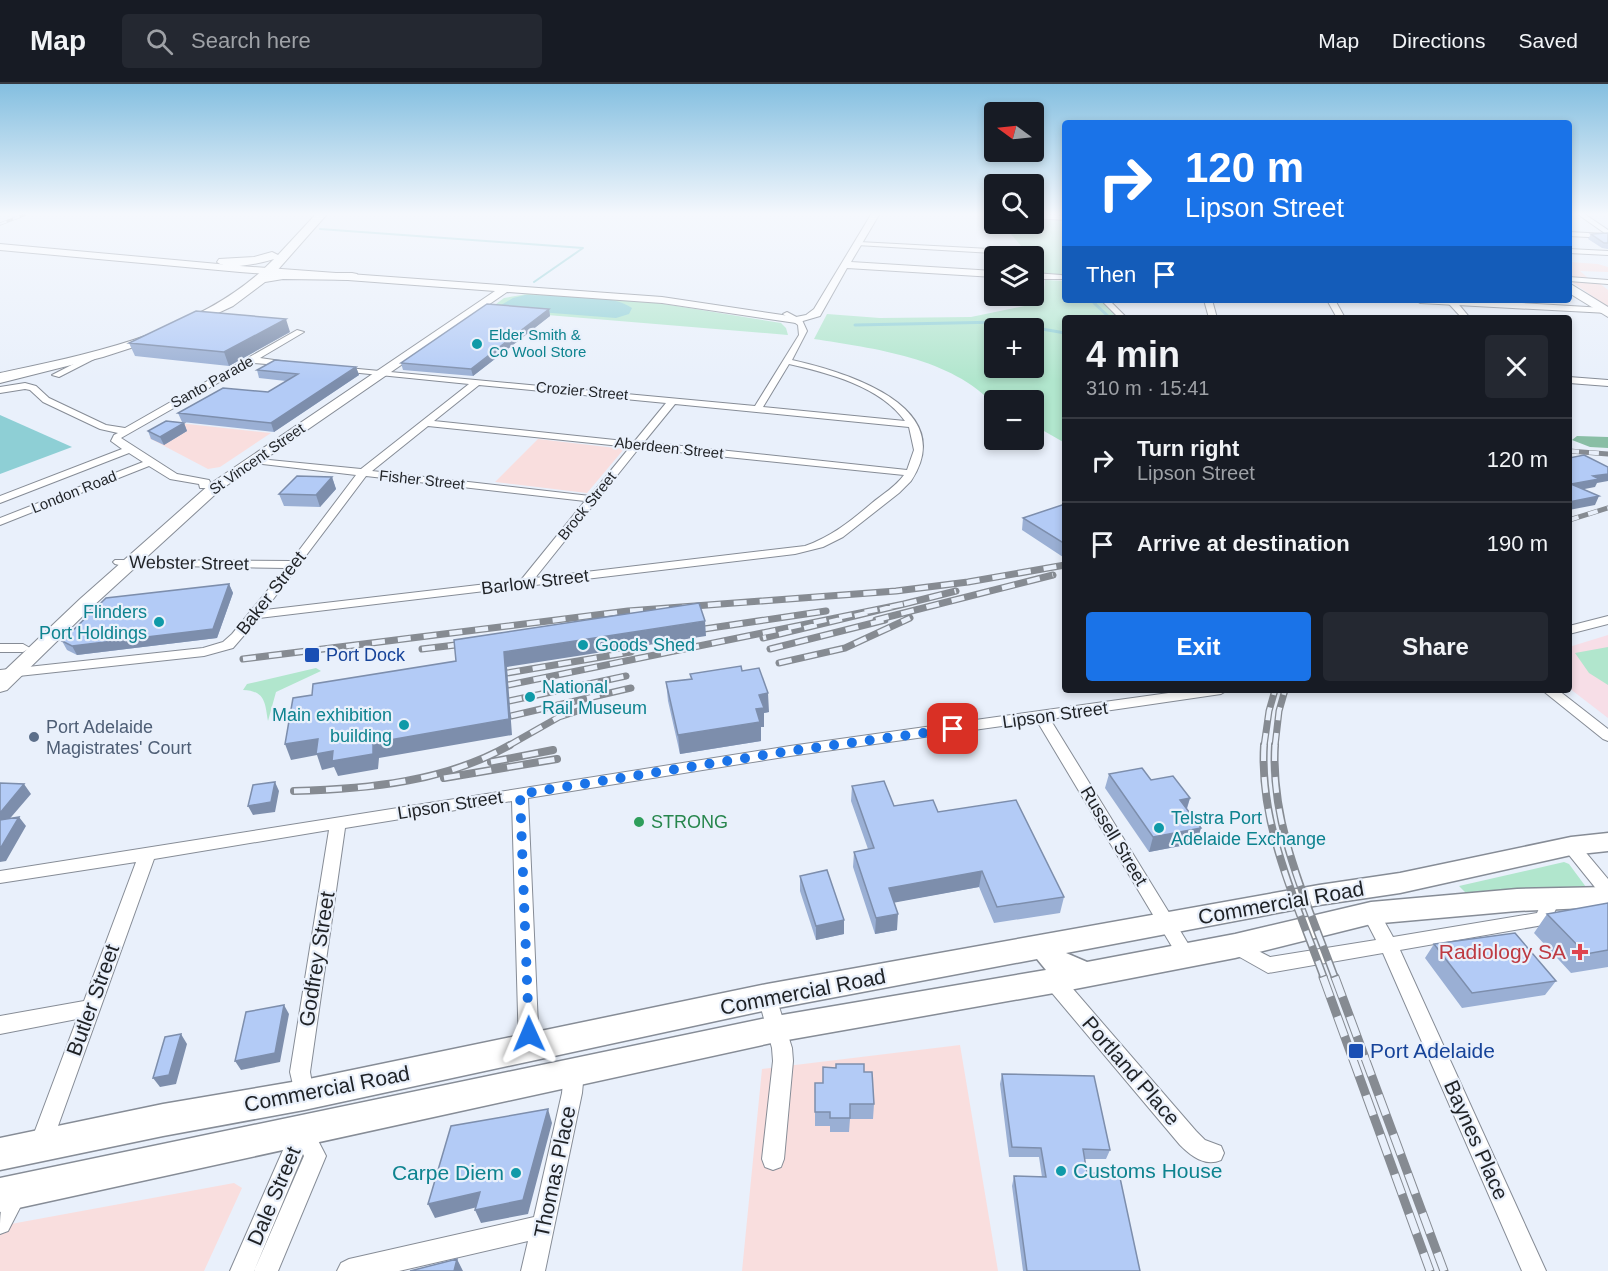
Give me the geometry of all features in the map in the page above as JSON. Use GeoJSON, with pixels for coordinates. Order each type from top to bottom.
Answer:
{"type":"FeatureCollection","features":[{"type":"Feature","properties":{"kind":"highway"},"geometry":{"type":"LineString","coordinates":[[0,376],[101,348],[164,326],[217,301],[260,270],[283,275],[352,277]]}},
{"type":"Feature","properties":{"kind":"highway"},"geometry":{"type":"LineString","coordinates":[[0,376],[105,351],[146,338],[214,309],[247,290],[260,270]]}},
{"type":"Feature","properties":{"kind":"highway"},"geometry":{"type":"LineString","coordinates":[[1572,289],[1603,314]]}},
{"type":"Feature","properties":{"kind":"highway"},"geometry":{"type":"LineString","coordinates":[[1572,298],[1603,314]]}},
{"type":"Feature","properties":{"kind":"main road","name":"Commercial Road"},"geometry":{"type":"LineString","coordinates":[[0,1154],[163,1120],[304,1095],[638,1026],[766,997],[1319,895],[1401,883],[1571,846],[1608,842]]}},
{"type":"Feature","properties":{"kind":"main road"},"geometry":{"type":"LineString","coordinates":[[1319,895],[1352,910],[1371,913],[1398,896],[1401,883]]}},
{"type":"Feature","properties":{"kind":"main road","name":"Commercial Road"},"geometry":{"type":"LineString","coordinates":[[9,1193],[776,1029],[1090,975],[1235,946],[1371,913],[1552,898],[1608,897]]}},
{"type":"Feature","properties":{"kind":"main road"},"geometry":{"type":"LineString","coordinates":[[1044,946],[1051,959],[1057,963],[1090,975]]}},
{"type":"Feature","properties":{"kind":"main road"},"geometry":{"type":"LineString","coordinates":[[638,1026],[646,1056]]}},
{"type":"Feature","properties":{"kind":"main road"},"geometry":{"type":"LineString","coordinates":[[302,1130],[304,1095]]}},
{"type":"Feature","properties":{"kind":"street"},"geometry":{"type":"LineString","coordinates":[[243,268],[288,268]]}},
{"type":"Feature","properties":{"kind":"street"},"geometry":{"type":"LineString","coordinates":[[300,268],[673,298],[792,318]]}},
{"type":"Feature","properties":{"kind":"street"},"geometry":{"type":"LineString","coordinates":[[484,293],[504,286],[662,300],[792,318],[816,315],[843,268]]}},
{"type":"Feature","properties":{"kind":"street"},"geometry":{"type":"LineString","coordinates":[[911,268],[984,273]]}},
{"type":"Feature","properties":{"kind":"street"},"geometry":{"type":"LineString","coordinates":[[352,277],[484,293],[543,290]]}},
{"type":"Feature","properties":{"kind":"street"},"geometry":{"type":"LineString","coordinates":[[1044,277],[1062,278]]}},
{"type":"Feature","properties":{"kind":"street"},"geometry":{"type":"LineString","coordinates":[[1572,279],[1608,282]]}},
{"type":"Feature","properties":{"kind":"street","name":"St Vincent Street"},"geometry":{"type":"LineString","coordinates":[[210,486],[253,460],[484,293],[504,286]]}},
{"type":"Feature","properties":{"kind":"street"},"geometry":{"type":"LineString","coordinates":[[1108,303],[1120,315]]}},
{"type":"Feature","properties":{"kind":"street"},"geometry":{"type":"LineString","coordinates":[[1453,303],[1463,315]]}},
{"type":"Feature","properties":{"kind":"street"},"geometry":{"type":"LineString","coordinates":[[1510,303],[1603,314]]}},
{"type":"Feature","properties":{"kind":"street"},"geometry":{"type":"LineString","coordinates":[[758,408],[796,345],[792,318]]}},
{"type":"Feature","properties":{"kind":"street","name":"Santo Parade"},"geometry":{"type":"LineString","coordinates":[[124,431],[300,333]]}},
{"type":"Feature","properties":{"kind":"street"},"geometry":{"type":"LineString","coordinates":[[56,375],[105,351]]}},
{"type":"Feature","properties":{"kind":"street"},"geometry":{"type":"LineString","coordinates":[[251,360],[297,365]]}},
{"type":"Feature","properties":{"kind":"street"},"geometry":{"type":"LineString","coordinates":[[788,361],[832,372],[861,384],[892,401],[912,424],[919,445],[911,473]]}},
{"type":"Feature","properties":{"kind":"street","name":"Crozier Street"},"geometry":{"type":"LineString","coordinates":[[332,368],[912,424]]}},
{"type":"Feature","properties":{"kind":"street","name":"St Vincent Street"},"geometry":{"type":"LineString","coordinates":[[3,676],[210,486],[376,372]]}},
{"type":"Feature","properties":{"kind":"street"},"geometry":{"type":"LineString","coordinates":[[1572,380],[1608,383]]}},
{"type":"Feature","properties":{"kind":"street","name":"Baker Street"},"geometry":{"type":"LineString","coordinates":[[3,676],[159,658],[219,648],[234,641],[363,474],[477,381]]}},
{"type":"Feature","properties":{"kind":"street"},"geometry":{"type":"LineString","coordinates":[[0,390],[25,386],[33,388],[46,400],[103,428],[124,431]]}},
{"type":"Feature","properties":{"kind":"street","name":"Brock Street"},"geometry":{"type":"LineString","coordinates":[[524,584],[673,400]]}},
{"type":"Feature","properties":{"kind":"street","name":"Aberdeen Street"},"geometry":{"type":"LineString","coordinates":[[427,423],[911,473]]}},
{"type":"Feature","properties":{"kind":"street"},"geometry":{"type":"LineString","coordinates":[[124,431],[116,441],[148,463],[174,477],[172,480],[183,487],[196,489],[210,486]]}},
{"type":"Feature","properties":{"kind":"street"},"geometry":{"type":"LineString","coordinates":[[0,500],[129,450]]}},
{"type":"Feature","properties":{"kind":"street","name":"Fisher Street"},"geometry":{"type":"LineString","coordinates":[[253,460],[592,499]]}},
{"type":"Feature","properties":{"kind":"street","name":"London Road"},"geometry":{"type":"LineString","coordinates":[[0,522],[148,463]]}},
{"type":"Feature","properties":{"kind":"street","name":"Barlow Street"},"geometry":{"type":"LineString","coordinates":[[256,615],[814,547],[830,541],[852,527],[904,483],[911,473]]}},
{"type":"Feature","properties":{"kind":"street","name":"St Vincent Street"},"geometry":{"type":"LineString","coordinates":[[3,676],[23,648],[126,562]]}},
{"type":"Feature","properties":{"kind":"street","name":"Webster Street"},"geometry":{"type":"LineString","coordinates":[[126,562],[294,565]]}},
{"type":"Feature","properties":{"kind":"street"},"geometry":{"type":"LineString","coordinates":[[1572,629],[1608,620]]}},
{"type":"Feature","properties":{"kind":"street"},"geometry":{"type":"LineString","coordinates":[[0,648],[23,648]]}},
{"type":"Feature","properties":{"kind":"street","name":"Lipson Street"},"geometry":{"type":"LineString","coordinates":[[0,878],[790,751],[1201,693]]}},
{"type":"Feature","properties":{"kind":"street"},"geometry":{"type":"LineString","coordinates":[[1553,693],[1608,736]]}},
{"type":"Feature","properties":{"kind":"street","name":"Russell Street"},"geometry":{"type":"LineString","coordinates":[[1042,717],[1186,955]]}},
{"type":"Feature","properties":{"kind":"street"},"geometry":{"type":"LineString","coordinates":[[520,794],[529,1048]]}},
{"type":"Feature","properties":{"kind":"street","name":"Godfrey Street"},"geometry":{"type":"LineString","coordinates":[[304,1095],[300,1072],[338,823]]}},
{"type":"Feature","properties":{"kind":"street"},"geometry":{"type":"LineString","coordinates":[[1571,846],[1608,891]]}},
{"type":"Feature","properties":{"kind":"street","name":"Butler Street"},"geometry":{"type":"LineString","coordinates":[[40,1146],[147,854]]}},
{"type":"Feature","properties":{"kind":"street","name":"Commercial Road"},"geometry":{"type":"LineString","coordinates":[[1235,946],[1268,966],[1543,919],[1552,898]]}},
{"type":"Feature","properties":{"kind":"street","name":"Baynes Place"},"geometry":{"type":"LineString","coordinates":[[1371,913],[1534,1271]]}},
{"type":"Feature","properties":{"kind":"street","name":"Portland Place"},"geometry":{"type":"LineString","coordinates":[[1054,981],[1188,1138],[1199,1149],[1213,1153]]}},
{"type":"Feature","properties":{"kind":"street"},"geometry":{"type":"LineString","coordinates":[[766,997],[783,1061],[773,1159]]}},
{"type":"Feature","properties":{"kind":"street"},"geometry":{"type":"LineString","coordinates":[[0,1025],[90,1008]]}},
{"type":"Feature","properties":{"kind":"street","name":"Thomas Place"},"geometry":{"type":"LineString","coordinates":[[533,1271],[573,1094],[574,1072]]}},
{"type":"Feature","properties":{"kind":"street","name":"Dale Street"},"geometry":{"type":"LineString","coordinates":[[242,1271],[302,1130]]}},
{"type":"Feature","properties":{"kind":"street","name":"Dale Street"},"geometry":{"type":"LineString","coordinates":[[266,1271],[315,1156],[302,1130]]}},
{"type":"Feature","properties":{"kind":"street"},"geometry":{"type":"LineString","coordinates":[[0,1223],[9,1193]]}},
{"type":"Feature","properties":{"kind":"street"},"geometry":{"type":"LineString","coordinates":[[349,1271],[543,1226]]}},
{"type":"Feature","properties":{"kind":"shaded area"},"geometry":{"type":"Polygon","coordinates":[[[1572,268],[1608,268],[1608,272],[1580,271],[1589,279],[1572,278],[1572,268]]]}},
{"type":"Feature","properties":{"kind":"shaded area"},"geometry":{"type":"Polygon","coordinates":[[[1572,282],[1598,282],[1608,290],[1608,307],[1572,282]]]}},
{"type":"Feature","properties":{"kind":"shaded area"},"geometry":{"type":"Polygon","coordinates":[[[178,423],[271,433],[220,467],[208,469],[149,438],[178,423]]]}},
{"type":"Feature","properties":{"kind":"shaded area"},"geometry":{"type":"Polygon","coordinates":[[[538,439],[624,449],[587,493],[495,482],[538,439]]]}},
{"type":"Feature","properties":{"kind":"shaded area"},"geometry":{"type":"Polygon","coordinates":[[[1608,635],[1608,718],[1572,690],[1572,646],[1608,635]]]}},
{"type":"Feature","properties":{"kind":"shaded area"},"geometry":{"type":"Polygon","coordinates":[[[960,1045],[998,1271],[742,1271],[762,1069],[960,1045]]]}},
{"type":"Feature","properties":{"kind":"shaded area"},"geometry":{"type":"Polygon","coordinates":[[[234,1183],[242,1188],[204,1271],[0,1271],[0,1226],[234,1183]]]}},
{"type":"Feature","properties":{"kind":"green space"},"geometry":{"type":"Polygon","coordinates":[[[1044,268],[1062,268],[1062,276],[1046,275],[1044,268]]]}},
{"type":"Feature","properties":{"kind":"green space"},"geometry":{"type":"Polygon","coordinates":[[[1045,280],[1062,281],[1062,303],[1104,303],[1116,315],[1062,315],[1062,441],[1044,431],[1044,390],[984,390],[984,396],[957,376],[910,358],[861,346],[814,339],[827,314],[880,318],[971,317],[1024,306],[1044,306],[1045,280]]]}},
{"type":"Feature","properties":{"kind":"green space"},"geometry":{"type":"Polygon","coordinates":[[[533,293],[646,301],[781,323],[788,335],[488,310],[504,298],[533,293]]]}},
{"type":"Feature","properties":{"kind":"green space"},"geometry":{"type":"Polygon","coordinates":[[[1577,436],[1608,437],[1608,448],[1590,447],[1572,440],[1577,436]]]}},
{"type":"Feature","properties":{"kind":"green space"},"geometry":{"type":"Polygon","coordinates":[[[1608,647],[1608,685],[1589,673],[1575,653],[1608,647]]]}},
{"type":"Feature","properties":{"kind":"green space"},"geometry":{"type":"Polygon","coordinates":[[[316,668],[321,671],[276,692],[268,721],[266,708],[260,695],[243,690],[247,684],[316,668]]]}},
{"type":"Feature","properties":{"kind":"green space"},"geometry":{"type":"Polygon","coordinates":[[[1564,862],[1569,864],[1586,887],[1469,896],[1459,886],[1564,862]]]}},
{"type":"Feature","properties":{"kind":"water"},"geometry":{"type":"Polygon","coordinates":[[[525,295],[595,297],[610,299],[632,308],[629,314],[616,318],[514,310],[501,305],[513,298],[525,295]]]}},
{"type":"Feature","properties":{"kind":"water"},"geometry":{"type":"Polygon","coordinates":[[[0,415],[72,447],[0,474],[0,415]]]}},
{"type":"Feature","properties":{"kind":"building","name":"Elder Smith & Co Wool Store"},"geometry":{"type":"Polygon","coordinates":[[[487,304],[549,309],[471,369],[401,363],[487,304]]]}},
{"type":"Feature","properties":{"kind":"building"},"geometry":{"type":"Polygon","coordinates":[[[196,311],[286,319],[224,352],[129,343],[196,311]]]}},
{"type":"Feature","properties":{"kind":"building"},"geometry":{"type":"Polygon","coordinates":[[[275,360],[356,367],[271,423],[178,413],[223,388],[268,392],[298,374],[257,370],[275,360]]]}},
{"type":"Feature","properties":{"kind":"building"},"geometry":{"type":"Polygon","coordinates":[[[166,421],[184,423],[160,437],[148,431],[166,421]]]}},
{"type":"Feature","properties":{"kind":"building"},"geometry":{"type":"Polygon","coordinates":[[[1584,455],[1608,467],[1608,474],[1593,476],[1599,479],[1572,484],[1572,457],[1584,455]]]}},
{"type":"Feature","properties":{"kind":"building"},"geometry":{"type":"Polygon","coordinates":[[[297,476],[332,477],[316,495],[279,494],[297,476]]]}},
{"type":"Feature","properties":{"kind":"building"},"geometry":{"type":"Polygon","coordinates":[[[1572,484],[1599,496],[1572,501],[1572,484]]]}},
{"type":"Feature","properties":{"kind":"building"},"geometry":{"type":"Polygon","coordinates":[[[1062,505],[1062,542],[1023,518],[1062,505]]]}},
{"type":"Feature","properties":{"kind":"building","name":"Flinders Port Holdings"},"geometry":{"type":"Polygon","coordinates":[[[229,584],[213,629],[72,646],[62,641],[106,598],[229,584]]]}},
{"type":"Feature","properties":{"kind":"building"},"geometry":{"type":"Polygon","coordinates":[[[699,603],[705,621],[504,652],[509,719],[373,743],[373,754],[332,761],[333,751],[316,754],[318,739],[285,744],[293,698],[312,695],[313,684],[456,661],[454,640],[699,603]]]}},
{"type":"Feature","properties":{"kind":"building"},"geometry":{"type":"Polygon","coordinates":[[[741,666],[742,671],[759,668],[768,693],[759,695],[764,708],[756,709],[760,722],[678,735],[666,682],[692,679],[690,674],[741,666]]]}},
{"type":"Feature","properties":{"kind":"building"},"geometry":{"type":"Polygon","coordinates":[[[1142,768],[1151,780],[1173,776],[1190,798],[1180,800],[1201,828],[1153,837],[1109,774],[1142,768]]]}},
{"type":"Feature","properties":{"kind":"building"},"geometry":{"type":"Polygon","coordinates":[[[884,781],[894,806],[933,800],[938,812],[1016,800],[1064,897],[997,907],[982,871],[889,888],[898,914],[876,918],[854,852],[874,848],[852,786],[884,781]]]}},
{"type":"Feature","properties":{"kind":"building"},"geometry":{"type":"Polygon","coordinates":[[[275,782],[271,802],[248,806],[253,785],[275,782]]]}},
{"type":"Feature","properties":{"kind":"building"},"geometry":{"type":"Polygon","coordinates":[[[0,783],[24,784],[0,813],[0,783]]]}},
{"type":"Feature","properties":{"kind":"building"},"geometry":{"type":"Polygon","coordinates":[[[19,817],[0,849],[0,820],[19,817]]]}},
{"type":"Feature","properties":{"kind":"building"},"geometry":{"type":"Polygon","coordinates":[[[827,870],[844,920],[816,926],[800,876],[827,870]]]}},
{"type":"Feature","properties":{"kind":"building"},"geometry":{"type":"Polygon","coordinates":[[[1608,903],[1608,950],[1586,954],[1547,914],[1608,903]]]}},
{"type":"Feature","properties":{"kind":"building"},"geometry":{"type":"Polygon","coordinates":[[[1515,933],[1556,981],[1472,993],[1434,944],[1515,933]]]}},
{"type":"Feature","properties":{"kind":"building"},"geometry":{"type":"Polygon","coordinates":[[[284,1005],[275,1053],[235,1061],[246,1012],[284,1005]]]}},
{"type":"Feature","properties":{"kind":"building"},"geometry":{"type":"Polygon","coordinates":[[[181,1034],[169,1075],[153,1078],[165,1037],[181,1034]]]}},
{"type":"Feature","properties":{"kind":"building"},"geometry":{"type":"Polygon","coordinates":[[[836,1064],[864,1064],[864,1072],[872,1072],[874,1104],[850,1104],[850,1118],[830,1118],[830,1112],[815,1112],[815,1083],[823,1083],[823,1067],[836,1068],[836,1064]]]}},
{"type":"Feature","properties":{"kind":"building","name":"Customs House"},"geometry":{"type":"Polygon","coordinates":[[[1002,1074],[1094,1076],[1110,1150],[1083,1149],[1087,1173],[1119,1173],[1140,1271],[1027,1271],[1014,1176],[1046,1177],[1041,1148],[1012,1147],[1002,1074]]]}},
{"type":"Feature","properties":{"kind":"building"},"geometry":{"type":"Polygon","coordinates":[[[548,1109],[523,1200],[475,1210],[480,1192],[428,1204],[451,1126],[548,1109]]]}},
{"type":"Feature","properties":{"kind":"building"},"geometry":{"type":"Polygon","coordinates":[[[457,1259],[454,1271],[410,1271],[457,1259]]]}},
{"type":"Feature","properties":{"kind":"waterway"},"geometry":{"type":"LineString","coordinates":[[534,282],[554,268]]}},
{"type":"Feature","properties":{"kind":"waterway"},"geometry":{"type":"LineString","coordinates":[[1094,303],[1107,315]]}},
{"type":"Feature","properties":{"kind":"waterway"},"geometry":{"type":"LineString","coordinates":[[855,325],[1001,322],[1062,332]]}},
{"type":"Feature","properties":{"kind":"railway"},"geometry":{"type":"LineString","coordinates":[[1572,451],[1608,454]]}},
{"type":"Feature","properties":{"kind":"railway"},"geometry":{"type":"LineString","coordinates":[[1572,519],[1608,508]]}},
{"type":"Feature","properties":{"kind":"railway"},"geometry":{"type":"LineString","coordinates":[[243,659],[628,611],[896,591],[968,582],[1062,566]]}},
{"type":"Feature","properties":{"kind":"railway"},"geometry":{"type":"LineString","coordinates":[[876,620],[1053,575]]}},
{"type":"Feature","properties":{"kind":"railway"},"geometry":{"type":"LineString","coordinates":[[904,604],[956,591]]}},
{"type":"Feature","properties":{"kind":"railway"},"geometry":{"type":"LineString","coordinates":[[508,685],[904,604]]}},
{"type":"Feature","properties":{"kind":"railway"},"geometry":{"type":"LineString","coordinates":[[763,638],[904,604]]}},
{"type":"Feature","properties":{"kind":"railway"},"geometry":{"type":"LineString","coordinates":[[704,629],[826,611]]}},
{"type":"Feature","properties":{"kind":"railway"},"geometry":{"type":"LineString","coordinates":[[779,663],[845,648],[910,618]]}},
{"type":"Feature","properties":{"kind":"railway"},"geometry":{"type":"LineString","coordinates":[[770,649],[885,620]]}},
{"type":"Feature","properties":{"kind":"railway"},"geometry":{"type":"LineString","coordinates":[[422,649],[472,643]]}},
{"type":"Feature","properties":{"kind":"railway"},"geometry":{"type":"LineString","coordinates":[[507,673],[631,652]]}},
{"type":"Feature","properties":{"kind":"railway"},"geometry":{"type":"LineString","coordinates":[[509,701],[626,676]]}},
{"type":"Feature","properties":{"kind":"railway"},"geometry":{"type":"LineString","coordinates":[[511,716],[631,688]]}},
{"type":"Feature","properties":{"kind":"railway"},"geometry":{"type":"LineString","coordinates":[[1264,746],[1274,693]]}},
{"type":"Feature","properties":{"kind":"railway"},"geometry":{"type":"LineString","coordinates":[[1275,746],[1279,711],[1284,693]]}},
{"type":"Feature","properties":{"kind":"railway"},"geometry":{"type":"LineString","coordinates":[[508,746],[559,717],[584,709]]}},
{"type":"Feature","properties":{"kind":"railway"},"geometry":{"type":"LineString","coordinates":[[294,791],[349,788],[405,781],[459,768],[510,745]]}},
{"type":"Feature","properties":{"kind":"railway"},"geometry":{"type":"LineString","coordinates":[[1264,746],[1267,805],[1274,834],[1292,893],[1324,978]]}},
{"type":"Feature","properties":{"kind":"railway"},"geometry":{"type":"LineString","coordinates":[[1275,746],[1278,805],[1285,835],[1303,893],[1335,978]]}},
{"type":"Feature","properties":{"kind":"railway"},"geometry":{"type":"LineString","coordinates":[[491,762],[553,750]]}},
{"type":"Feature","properties":{"kind":"railway"},"geometry":{"type":"LineString","coordinates":[[444,778],[557,759]]}},
{"type":"Feature","properties":{"kind":"railway"},"geometry":{"type":"LineString","coordinates":[[1323,977],[1430,1271]]}},
{"type":"Feature","properties":{"kind":"railway"},"geometry":{"type":"LineString","coordinates":[[1335,977],[1444,1271]]}},
{"type":"Feature","properties":{"kind":"place","name":"Elder Smith & Co Wool Store"},"geometry":{"type":"Point","coordinates":[477,344]}},
{"type":"Feature","properties":{"kind":"place","name":"Flinders Port Holdings"},"geometry":{"type":"Point","coordinates":[159,622]}},
{"type":"Feature","properties":{"kind":"place","name":"Goods Shed"},"geometry":{"type":"Point","coordinates":[583,645]}},
{"type":"Feature","properties":{"kind":"place","name":"Port Dock"},"geometry":{"type":"Point","coordinates":[312,655]}},
{"type":"Feature","properties":{"kind":"place","name":"National Rail Museum"},"geometry":{"type":"Point","coordinates":[530,697]}},
{"type":"Feature","properties":{"kind":"place","name":"Main exhibition building"},"geometry":{"type":"Point","coordinates":[404,725]}},
{"type":"Feature","properties":{"kind":"place","name":"Port Adelaide Magistrates' Court"},"geometry":{"type":"Point","coordinates":[34,737]}},
{"type":"Feature","properties":{"kind":"place","name":"STRONG"},"geometry":{"type":"Point","coordinates":[639,822]}},
{"type":"Feature","properties":{"kind":"place","name":"Telstra Port Adelaide Exchange"},"geometry":{"type":"Point","coordinates":[1159,828]}},
{"type":"Feature","properties":{"kind":"place","name":"Radiology SA"},"geometry":{"type":"Point","coordinates":[1580,952]}},
{"type":"Feature","properties":{"kind":"place","name":"Port Adelaide"},"geometry":{"type":"Point","coordinates":[1356,1051]}},
{"type":"Feature","properties":{"kind":"place","name":"Customs House"},"geometry":{"type":"Point","coordinates":[1061,1171]}},
{"type":"Feature","properties":{"kind":"place","name":"Carpe Diem"},"geometry":{"type":"Point","coordinates":[516,1173]}},
{"type":"Feature","properties":{"kind":"route"},"geometry":{"type":"LineString","coordinates":[[529,1034],[520,794],[790,751],[953,729]]}}]}
